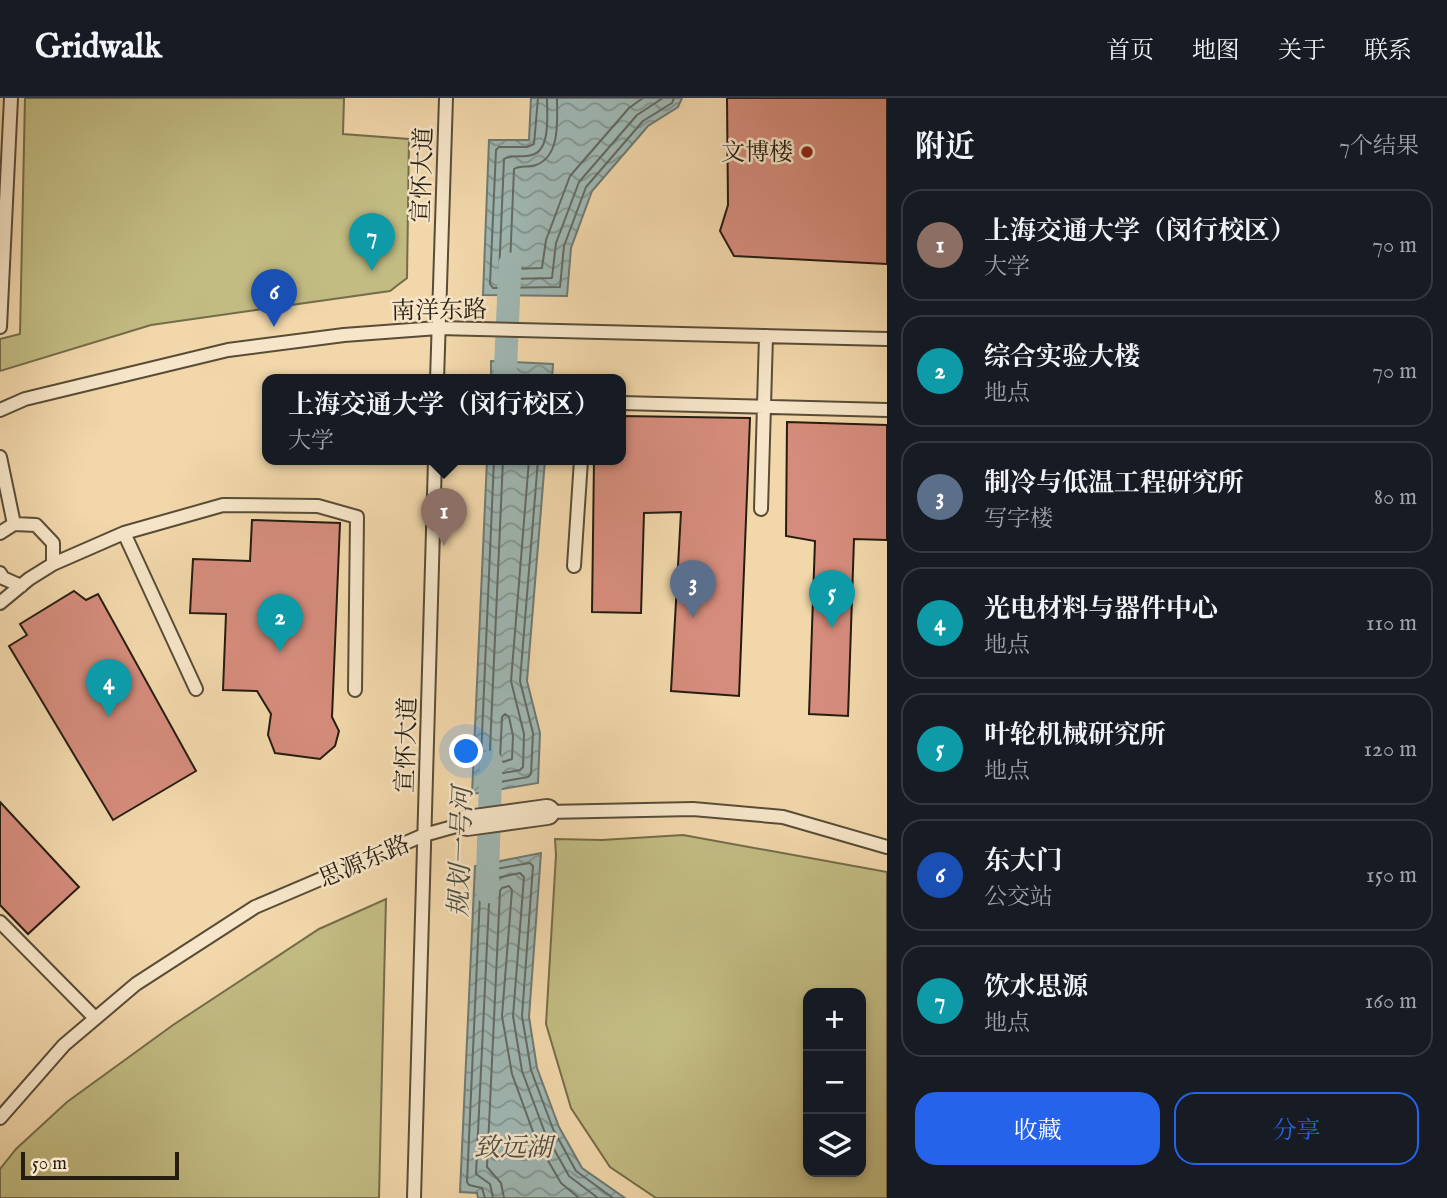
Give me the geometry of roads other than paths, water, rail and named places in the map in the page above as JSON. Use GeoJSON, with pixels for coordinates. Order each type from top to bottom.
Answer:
{"type":"FeatureCollection","features":[{"type":"Feature","properties":{"kind":"street","name":"思源东路"},"geometry":{"type":"LineString","coordinates":[[467,823],[547,812]]}},
{"type":"Feature","properties":{"kind":"lane"},"geometry":{"type":"LineString","coordinates":[[0,327],[11,98]]}},
{"type":"Feature","properties":{"kind":"lane","name":"宣怀大道"},"geometry":{"type":"LineString","coordinates":[[437,374],[446,98]]}},
{"type":"Feature","properties":{"kind":"lane","name":"南洋东路"},"geometry":{"type":"LineString","coordinates":[[0,410],[25,399],[228,350],[344,335],[438,328],[887,339]]}},
{"type":"Feature","properties":{"kind":"lane"},"geometry":{"type":"LineString","coordinates":[[761,509],[766,336]]}},
{"type":"Feature","properties":{"kind":"lane"},"geometry":{"type":"LineString","coordinates":[[626,403],[887,410]]}},
{"type":"Feature","properties":{"kind":"lane"},"geometry":{"type":"LineString","coordinates":[[0,457],[14,524]]}},
{"type":"Feature","properties":{"kind":"lane","name":"宣怀大道"},"geometry":{"type":"LineString","coordinates":[[414,1198],[435,465]]}},
{"type":"Feature","properties":{"kind":"lane"},"geometry":{"type":"LineString","coordinates":[[574,566],[581,465]]}},
{"type":"Feature","properties":{"kind":"lane"},"geometry":{"type":"LineString","coordinates":[[0,603],[53,564],[124,533],[223,505],[318,506],[357,517],[355,690]]}},
{"type":"Feature","properties":{"kind":"lane"},"geometry":{"type":"LineString","coordinates":[[0,533],[14,524],[36,525],[53,543],[53,564]]}},
{"type":"Feature","properties":{"kind":"lane"},"geometry":{"type":"LineString","coordinates":[[124,533],[196,689]]}},
{"type":"Feature","properties":{"kind":"lane"},"geometry":{"type":"LineString","coordinates":[[0,573],[3,578],[21,586]]}},
{"type":"Feature","properties":{"kind":"lane","name":"思源东路"},"geometry":{"type":"LineString","coordinates":[[547,812],[693,809],[783,817],[887,847]]}},
{"type":"Feature","properties":{"kind":"lane","name":"思源东路"},"geometry":{"type":"LineString","coordinates":[[0,1118],[64,1045],[136,984],[256,907],[424,835],[467,823]]}},
{"type":"Feature","properties":{"kind":"lane"},"geometry":{"type":"LineString","coordinates":[[0,922],[95,1018]]}},
{"type":"Feature","properties":{"kind":"water"},"geometry":{"type":"Polygon","coordinates":[[[531,98],[682,98],[678,107],[648,126],[592,191],[571,248],[567,296],[483,295],[489,140],[529,140],[531,98]]]}},
{"type":"Feature","properties":{"kind":"water"},"geometry":{"type":"Polygon","coordinates":[[[491,361],[553,364],[552,374],[491,374],[491,361]]]}},
{"type":"Feature","properties":{"kind":"water"},"geometry":{"type":"Polygon","coordinates":[[[487,465],[545,465],[527,681],[540,733],[538,783],[472,794],[487,465]]]}},
{"type":"Feature","properties":{"kind":"water","name":"致远湖"},"geometry":{"type":"Polygon","coordinates":[[[541,853],[529,1017],[537,1068],[559,1127],[582,1168],[625,1198],[478,1198],[477,1193],[460,1192],[475,866],[541,853]]]}},
{"type":"Feature","properties":{"kind":"waterway","name":"规划一号河"},"geometry":{"type":"LineString","coordinates":[[505,374],[510,264]]}},
{"type":"Feature","properties":{"kind":"waterway","name":"规划一号河"},"geometry":{"type":"LineString","coordinates":[[487,892],[491,762]]}},
{"type":"Feature","properties":{"kind":"place","name":"文博楼"},"geometry":{"type":"Point","coordinates":[807,152]}},
{"type":"Feature","properties":{"kind":"place","name":"饮水思源"},"geometry":{"type":"Point","coordinates":[372,271]}},
{"type":"Feature","properties":{"kind":"place","name":"东大门"},"geometry":{"type":"Point","coordinates":[274,327]}},
{"type":"Feature","properties":{"kind":"place","name":"上海交通大学（闵行校区）"},"geometry":{"type":"Point","coordinates":[444,546]}},
{"type":"Feature","properties":{"kind":"place","name":"制冷与低温工程研究所"},"geometry":{"type":"Point","coordinates":[693,618]}},
{"type":"Feature","properties":{"kind":"place","name":"叶轮机械研究所"},"geometry":{"type":"Point","coordinates":[832,628]}},
{"type":"Feature","properties":{"kind":"place","name":"综合实验大楼"},"geometry":{"type":"Point","coordinates":[280,652]}},
{"type":"Feature","properties":{"kind":"place","name":"光电材料与器件中心"},"geometry":{"type":"Point","coordinates":[109,717]}}]}
